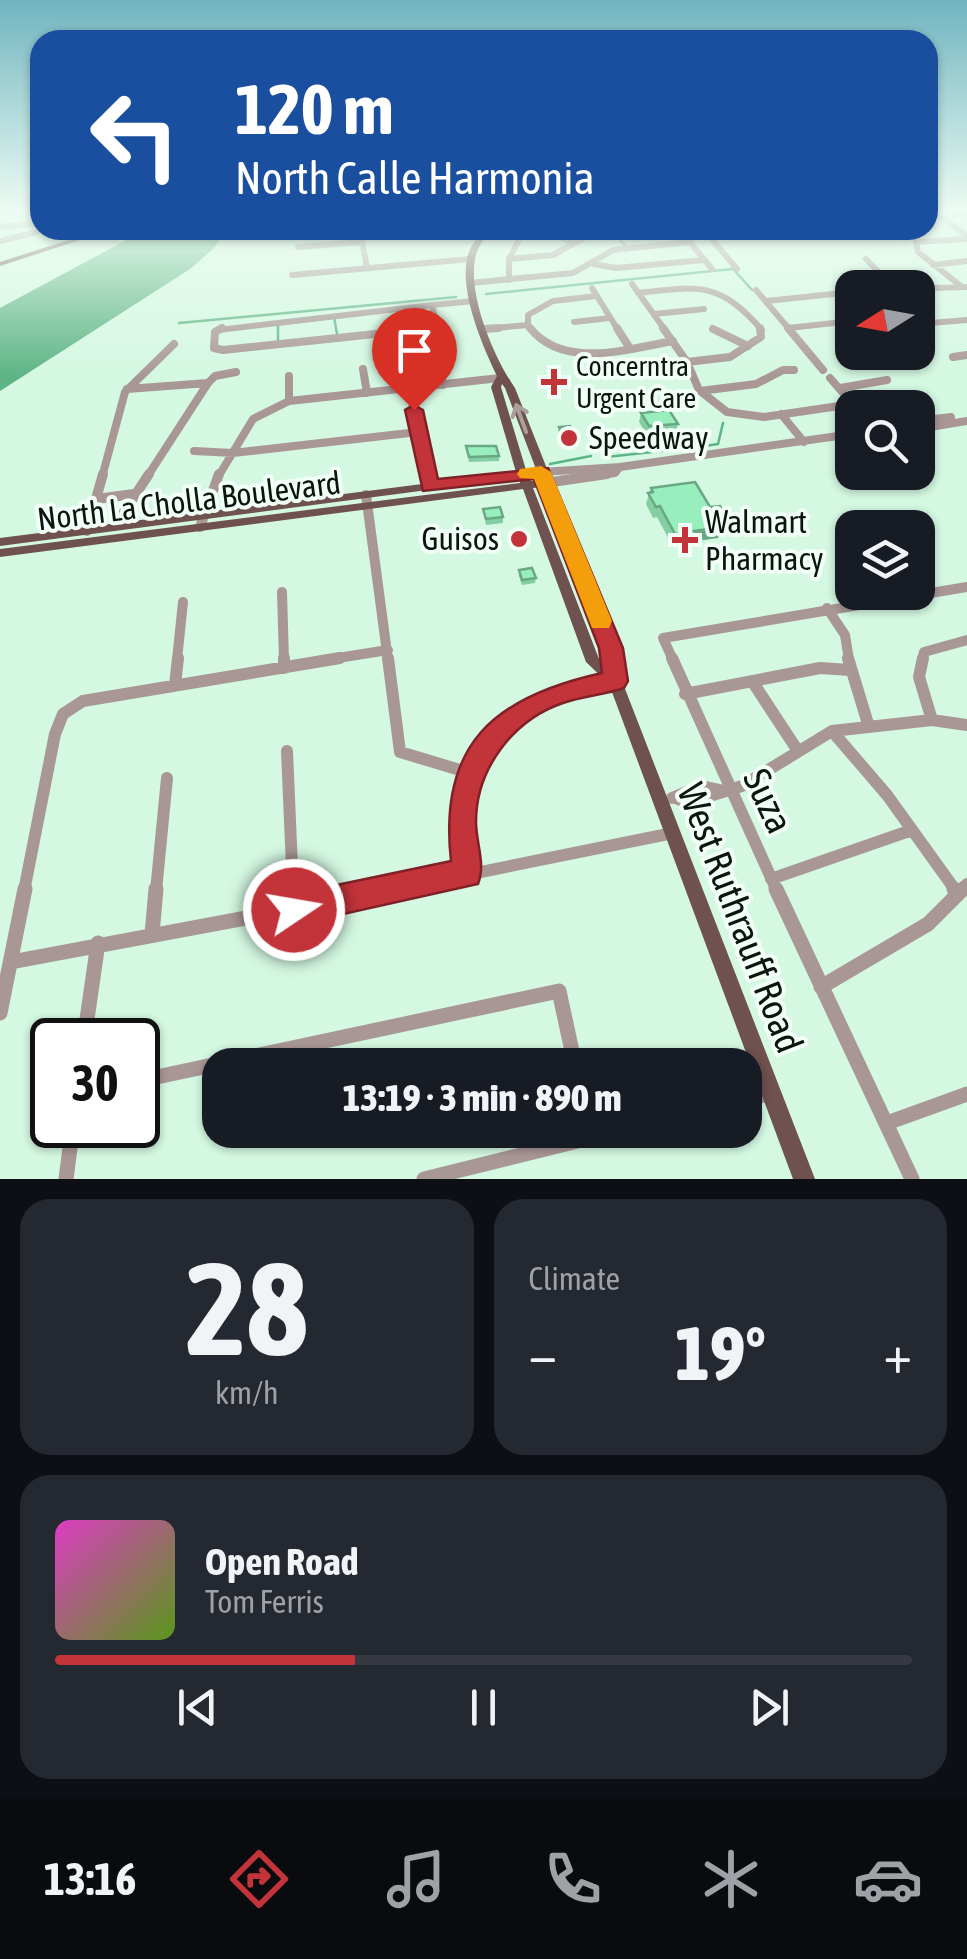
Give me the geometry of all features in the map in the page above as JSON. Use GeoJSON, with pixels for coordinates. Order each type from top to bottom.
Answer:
{"type":"FeatureCollection","features":[{"type":"Feature","properties":{"kind":"main road","name":"West Ruthrauff Road"},"geometry":{"type":"LineString","coordinates":[[470,267],[474,301],[500,378],[510,388],[611,648],[615,681],[668,799],[673,833],[804,1179]]}},
{"type":"Feature","properties":{"kind":"main road","name":"West Ruthrauff Road"},"geometry":{"type":"LineString","coordinates":[[500,378],[496,387],[525,480],[594,662],[615,681]]}},
{"type":"Feature","properties":{"kind":"main road","name":"North La Cholla Boulevard"},"geometry":{"type":"LineString","coordinates":[[0,553],[200,521],[543,478]]}},
{"type":"Feature","properties":{"kind":"main road","name":"North La Cholla Boulevard"},"geometry":{"type":"LineString","coordinates":[[367,500],[430,486],[525,480]]}},
{"type":"Feature","properties":{"kind":"main road","name":"North La Cholla Boulevard"},"geometry":{"type":"LineString","coordinates":[[0,542],[200,521]]}},
{"type":"Feature","properties":{"kind":"street"},"geometry":{"type":"LineString","coordinates":[[292,275],[380,267]]}},
{"type":"Feature","properties":{"kind":"street"},"geometry":{"type":"LineString","coordinates":[[509,267],[509,280]]}},
{"type":"Feature","properties":{"kind":"street"},"geometry":{"type":"LineString","coordinates":[[470,283],[573,273],[587,267]]}},
{"type":"Feature","properties":{"kind":"street"},"geometry":{"type":"LineString","coordinates":[[938,267],[965,287]]}},
{"type":"Feature","properties":{"kind":"street"},"geometry":{"type":"LineString","coordinates":[[632,284],[687,362],[688,374],[722,413],[756,417],[835,407]]}},
{"type":"Feature","properties":{"kind":"street"},"geometry":{"type":"LineString","coordinates":[[935,288],[965,287]]}},
{"type":"Feature","properties":{"kind":"street"},"geometry":{"type":"LineString","coordinates":[[638,293],[721,288],[737,299],[763,331],[761,337],[730,357],[687,362]]}},
{"type":"Feature","properties":{"kind":"street"},"geometry":{"type":"LineString","coordinates":[[756,290],[840,388],[887,380]]}},
{"type":"Feature","properties":{"kind":"street"},"geometry":{"type":"LineString","coordinates":[[522,306],[533,309],[594,292],[629,347]]}},
{"type":"Feature","properties":{"kind":"street"},"geometry":{"type":"LineString","coordinates":[[766,301],[835,295]]}},
{"type":"Feature","properties":{"kind":"street"},"geometry":{"type":"LineString","coordinates":[[432,306],[436,328],[216,350],[217,329],[474,301]]}},
{"type":"Feature","properties":{"kind":"street"},"geometry":{"type":"LineString","coordinates":[[533,309],[528,325],[546,350],[577,353],[673,342]]}},
{"type":"Feature","properties":{"kind":"street"},"geometry":{"type":"LineString","coordinates":[[654,314],[704,309]]}},
{"type":"Feature","properties":{"kind":"street"},"geometry":{"type":"LineString","coordinates":[[574,322],[610,318]]}},
{"type":"Feature","properties":{"kind":"street"},"geometry":{"type":"LineString","coordinates":[[935,323],[965,322]]}},
{"type":"Feature","properties":{"kind":"street"},"geometry":{"type":"LineString","coordinates":[[788,328],[835,323]]}},
{"type":"Feature","properties":{"kind":"street"},"geometry":{"type":"LineString","coordinates":[[484,328],[528,325]]}},
{"type":"Feature","properties":{"kind":"street"},"geometry":{"type":"LineString","coordinates":[[713,329],[748,346]]}},
{"type":"Feature","properties":{"kind":"street"},"geometry":{"type":"LineString","coordinates":[[87,530],[127,389],[174,344]]}},
{"type":"Feature","properties":{"kind":"street"},"geometry":{"type":"LineString","coordinates":[[953,357],[967,355]]}},
{"type":"Feature","properties":{"kind":"street"},"geometry":{"type":"LineString","coordinates":[[436,360],[442,384]]}},
{"type":"Feature","properties":{"kind":"street"},"geometry":{"type":"LineString","coordinates":[[363,369],[366,393]]}},
{"type":"Feature","properties":{"kind":"street"},"geometry":{"type":"LineString","coordinates":[[700,391],[756,384],[783,370],[794,370]]}},
{"type":"Feature","properties":{"kind":"street"},"geometry":{"type":"LineString","coordinates":[[124,512],[208,383],[215,376],[236,372]]}},
{"type":"Feature","properties":{"kind":"street"},"geometry":{"type":"LineString","coordinates":[[289,376],[289,402]]}},
{"type":"Feature","properties":{"kind":"street"},"geometry":{"type":"LineString","coordinates":[[200,521],[252,420],[267,408],[289,402],[500,378]]}},
{"type":"Feature","properties":{"kind":"street"},"geometry":{"type":"LineString","coordinates":[[127,389],[208,383]]}},
{"type":"Feature","properties":{"kind":"street"},"geometry":{"type":"LineString","coordinates":[[409,388],[430,486]]}},
{"type":"Feature","properties":{"kind":"street"},"geometry":{"type":"LineString","coordinates":[[782,414],[804,442]]}},
{"type":"Feature","properties":{"kind":"street"},"geometry":{"type":"LineString","coordinates":[[935,423],[967,418]]}},
{"type":"Feature","properties":{"kind":"street"},"geometry":{"type":"LineString","coordinates":[[194,451],[233,453],[418,432]]}},
{"type":"Feature","properties":{"kind":"street","name":"North La Cholla Boulevard"},"geometry":{"type":"LineString","coordinates":[[543,478],[615,473],[620,467],[835,437]]}},
{"type":"Feature","properties":{"kind":"street"},"geometry":{"type":"LineString","coordinates":[[96,499],[134,494]]}},
{"type":"Feature","properties":{"kind":"street"},"geometry":{"type":"LineString","coordinates":[[367,500],[400,752],[470,772]]}},
{"type":"Feature","properties":{"kind":"street"},"geometry":{"type":"LineString","coordinates":[[869,727],[850,670],[845,635],[826,608],[967,587]]}},
{"type":"Feature","properties":{"kind":"street"},"geometry":{"type":"LineString","coordinates":[[282,592],[284,668]]}},
{"type":"Feature","properties":{"kind":"street"},"geometry":{"type":"LineString","coordinates":[[175,685],[182,602]]}},
{"type":"Feature","properties":{"kind":"street","name":"Suza"},"geometry":{"type":"LineString","coordinates":[[826,608],[663,638],[724,789],[912,1179]]}},
{"type":"Feature","properties":{"kind":"street"},"geometry":{"type":"LineString","coordinates":[[932,720],[919,677],[924,652],[967,640]]}},
{"type":"Feature","properties":{"kind":"street"},"geometry":{"type":"LineString","coordinates":[[0,1013],[54,734],[63,714],[83,701],[388,650]]}},
{"type":"Feature","properties":{"kind":"street"},"geometry":{"type":"LineString","coordinates":[[685,694],[820,668],[850,670]]}},
{"type":"Feature","properties":{"kind":"street"},"geometry":{"type":"LineString","coordinates":[[467,873],[461,822],[470,772],[504,724],[554,694],[615,681]]}},
{"type":"Feature","properties":{"kind":"street"},"geometry":{"type":"LineString","coordinates":[[752,681],[798,751]]}},
{"type":"Feature","properties":{"kind":"street"},"geometry":{"type":"LineString","coordinates":[[668,799],[686,803],[742,786],[832,732],[932,720],[967,725]]}},
{"type":"Feature","properties":{"kind":"street"},"geometry":{"type":"LineString","coordinates":[[821,988],[928,924],[962,888],[832,732]]}},
{"type":"Feature","properties":{"kind":"street"},"geometry":{"type":"LineString","coordinates":[[287,751],[294,910]]}},
{"type":"Feature","properties":{"kind":"street"},"geometry":{"type":"LineString","coordinates":[[152,934],[167,778]]}},
{"type":"Feature","properties":{"kind":"street"},"geometry":{"type":"LineString","coordinates":[[771,880],[912,830]]}},
{"type":"Feature","properties":{"kind":"street"},"geometry":{"type":"LineString","coordinates":[[11,962],[536,863],[673,833]]}},
{"type":"Feature","properties":{"kind":"street"},"geometry":{"type":"LineString","coordinates":[[87,1018],[98,943]]}},
{"type":"Feature","properties":{"kind":"street"},"geometry":{"type":"LineString","coordinates":[[289,1048],[558,991],[571,1048]]}},
{"type":"Feature","properties":{"kind":"street"},"geometry":{"type":"LineString","coordinates":[[160,1075],[202,1066]]}},
{"type":"Feature","properties":{"kind":"street"},"geometry":{"type":"LineString","coordinates":[[762,1096],[772,1093]]}},
{"type":"Feature","properties":{"kind":"street"},"geometry":{"type":"LineString","coordinates":[[886,1124],[967,1094]]}},
{"type":"Feature","properties":{"kind":"street"},"geometry":{"type":"LineString","coordinates":[[66,1179],[70,1148]]}},
{"type":"Feature","properties":{"kind":"street"},"geometry":{"type":"LineString","coordinates":[[424,1179],[539,1148]]}},
{"type":"Feature","properties":{"kind":"shaded area"},"geometry":{"type":"Polygon","coordinates":[[[76,267],[192,267],[0,391],[0,308],[76,267]]]}},
{"type":"Feature","properties":{"kind":"building"},"geometry":{"type":"Polygon","coordinates":[[[669,410],[678,424],[649,426],[641,413],[669,410]]]}},
{"type":"Feature","properties":{"kind":"building"},"geometry":{"type":"Polygon","coordinates":[[[570,426],[576,442],[565,443],[559,427],[570,426]]]}},
{"type":"Feature","properties":{"kind":"building"},"geometry":{"type":"Polygon","coordinates":[[[466,446],[496,446],[499,456],[469,457],[466,446]]]}},
{"type":"Feature","properties":{"kind":"building"},"geometry":{"type":"Polygon","coordinates":[[[695,482],[710,507],[720,506],[727,517],[717,519],[722,527],[694,531],[697,536],[688,538],[685,533],[675,534],[648,493],[653,492],[651,488],[695,482]]]}},
{"type":"Feature","properties":{"kind":"building"},"geometry":{"type":"Polygon","coordinates":[[[500,507],[503,517],[486,519],[483,509],[500,507]]]}},
{"type":"Feature","properties":{"kind":"building"},"geometry":{"type":"Polygon","coordinates":[[[532,568],[536,578],[522,580],[519,570],[532,568]]]}},
{"type":"Feature","properties":{"kind":"waterway"},"geometry":{"type":"LineString","coordinates":[[486,294],[732,269]]}},
{"type":"Feature","properties":{"kind":"waterway"},"geometry":{"type":"LineString","coordinates":[[734,270],[752,290]]}},
{"type":"Feature","properties":{"kind":"waterway"},"geometry":{"type":"LineString","coordinates":[[179,323],[456,297]]}},
{"type":"Feature","properties":{"kind":"waterway"},"geometry":{"type":"LineString","coordinates":[[334,317],[337,334]]}},
{"type":"Feature","properties":{"kind":"waterway"},"geometry":{"type":"LineString","coordinates":[[278,323],[278,340]]}},
{"type":"Feature","properties":{"kind":"waterway"},"geometry":{"type":"LineString","coordinates":[[697,447],[718,444],[723,423]]}},
{"type":"Feature","properties":{"kind":"waterway"},"geometry":{"type":"LineString","coordinates":[[606,457],[689,448]]}},
{"type":"Feature","properties":{"kind":"waterway"},"geometry":{"type":"LineString","coordinates":[[550,464],[591,456]]}},
{"type":"Feature","properties":{"kind":"slow traffic"},"geometry":{"type":"LineString","coordinates":[[527,474],[541,472],[600,621]]}},
{"type":"Feature","properties":{"kind":"place","name":"Concerntra Urgent Care"},"geometry":{"type":"Point","coordinates":[554,382]}},
{"type":"Feature","properties":{"kind":"place","name":"Speedway"},"geometry":{"type":"Point","coordinates":[569,438]}},
{"type":"Feature","properties":{"kind":"place","name":"Guisos"},"geometry":{"type":"Point","coordinates":[519,539]}},
{"type":"Feature","properties":{"kind":"place","name":"Walmart Pharmacy"},"geometry":{"type":"Point","coordinates":[685,540]}},
{"type":"Feature","properties":{"kind":"route"},"geometry":{"type":"LineString","coordinates":[[294,910],[467,873],[461,822],[470,772],[504,724],[554,694],[615,681],[611,648],[541,472],[430,486],[414,410]]}}]}
